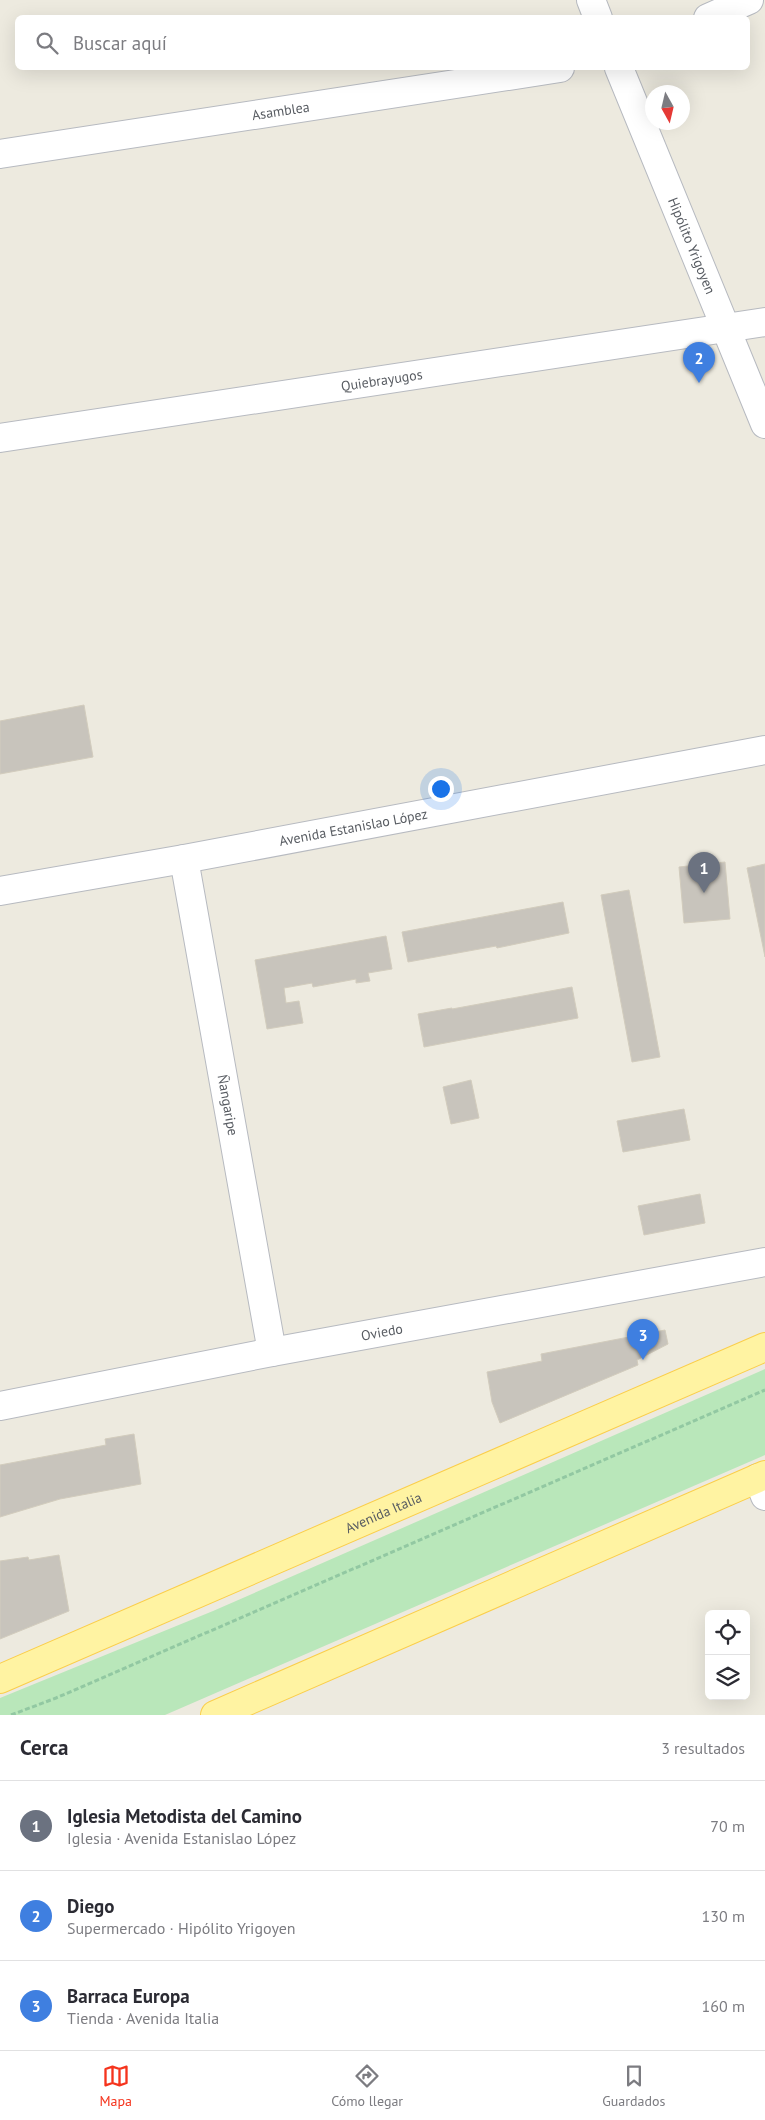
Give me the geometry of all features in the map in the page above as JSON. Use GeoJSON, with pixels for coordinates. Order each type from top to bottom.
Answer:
{"type":"FeatureCollection","features":[{"type":"Feature","properties":{"kind":"main road","name":"Avenida Italia"},"geometry":{"type":"LineString","coordinates":[[0,1679],[765,1348]]}},
{"type":"Feature","properties":{"kind":"main road"},"geometry":{"type":"LineString","coordinates":[[217,1715],[763,1483]]}},
{"type":"Feature","properties":{"kind":"street"},"geometry":{"type":"LineString","coordinates":[[591,0],[597,15]]}},
{"type":"Feature","properties":{"kind":"street"},"geometry":{"type":"LineString","coordinates":[[715,15],[749,0]]}},
{"type":"Feature","properties":{"kind":"street","name":"Asamblea"},"geometry":{"type":"LineString","coordinates":[[0,154],[547,70]]}},
{"type":"Feature","properties":{"kind":"street","name":"Hipólito Yrigoyen"},"geometry":{"type":"LineString","coordinates":[[620,70],[765,424]]}},
{"type":"Feature","properties":{"kind":"street","name":"Quiebrayugos"},"geometry":{"type":"LineString","coordinates":[[0,438],[765,322]]}},
{"type":"Feature","properties":{"kind":"street","name":"Avenida Estanislao López"},"geometry":{"type":"LineString","coordinates":[[0,891],[184,859],[765,750]]}},
{"type":"Feature","properties":{"kind":"street","name":"Ñangaripe"},"geometry":{"type":"LineString","coordinates":[[184,859],[272,1352]]}},
{"type":"Feature","properties":{"kind":"street","name":"Oviedo"},"geometry":{"type":"LineString","coordinates":[[0,1406],[272,1352],[765,1262]]}},
{"type":"Feature","properties":{"kind":"path"},"geometry":{"type":"LineString","coordinates":[[11,1715],[65,1694],[765,1390]]}},
{"type":"Feature","properties":{"kind":"green space"},"geometry":{"type":"Polygon","coordinates":[[[765,1369],[765,1455],[165,1715],[0,1715],[0,1698],[213,1611],[765,1369]]]}},
{"type":"Feature","properties":{"kind":"building"},"geometry":{"type":"Polygon","coordinates":[[[84,705],[93,757],[0,774],[0,721],[84,705]]]}},
{"type":"Feature","properties":{"kind":"building"},"geometry":{"type":"Polygon","coordinates":[[[725,862],[730,919],[684,923],[679,867],[725,862]]]}},
{"type":"Feature","properties":{"kind":"building"},"geometry":{"type":"Polygon","coordinates":[[[765,864],[765,957],[747,868],[765,864]]]}},
{"type":"Feature","properties":{"kind":"building"},"geometry":{"type":"Polygon","coordinates":[[[629,890],[660,1057],[632,1062],[601,895],[629,890]]]}},
{"type":"Feature","properties":{"kind":"building"},"geometry":{"type":"Polygon","coordinates":[[[563,902],[569,933],[497,948],[496,946],[408,962],[402,932],[563,902]]]}},
{"type":"Feature","properties":{"kind":"building"},"geometry":{"type":"Polygon","coordinates":[[[386,936],[392,969],[368,973],[370,981],[356,983],[356,979],[313,987],[312,983],[284,988],[286,1003],[299,1001],[303,1023],[267,1029],[255,960],[386,936]]]}},
{"type":"Feature","properties":{"kind":"building"},"geometry":{"type":"Polygon","coordinates":[[[572,987],[578,1018],[424,1047],[418,1014],[572,987]]]}},
{"type":"Feature","properties":{"kind":"building"},"geometry":{"type":"Polygon","coordinates":[[[471,1080],[479,1118],[451,1124],[443,1087],[471,1080]]]}},
{"type":"Feature","properties":{"kind":"building"},"geometry":{"type":"Polygon","coordinates":[[[684,1109],[690,1140],[623,1152],[617,1121],[684,1109]]]}},
{"type":"Feature","properties":{"kind":"building"},"geometry":{"type":"Polygon","coordinates":[[[700,1194],[705,1223],[644,1235],[638,1206],[700,1194]]]}},
{"type":"Feature","properties":{"kind":"building"},"geometry":{"type":"Polygon","coordinates":[[[665,1330],[668,1344],[637,1360],[638,1365],[500,1423],[492,1402],[487,1372],[542,1361],[541,1354],[665,1330]]]}},
{"type":"Feature","properties":{"kind":"building"},"geometry":{"type":"Polygon","coordinates":[[[134,1434],[141,1484],[60,1499],[0,1517],[0,1465],[106,1445],[105,1439],[134,1434]]]}},
{"type":"Feature","properties":{"kind":"building"},"geometry":{"type":"Polygon","coordinates":[[[59,1555],[69,1611],[0,1639],[0,1561],[28,1557],[29,1560],[59,1555]]]}},
{"type":"Feature","properties":{"kind":"place","name":"Diego"},"geometry":{"type":"Point","coordinates":[699,383]}},
{"type":"Feature","properties":{"kind":"place","name":"Iglesia Metodista del Camino"},"geometry":{"type":"Point","coordinates":[704,893]}},
{"type":"Feature","properties":{"kind":"place","name":"Barraca Europa"},"geometry":{"type":"Point","coordinates":[643,1360]}}]}
